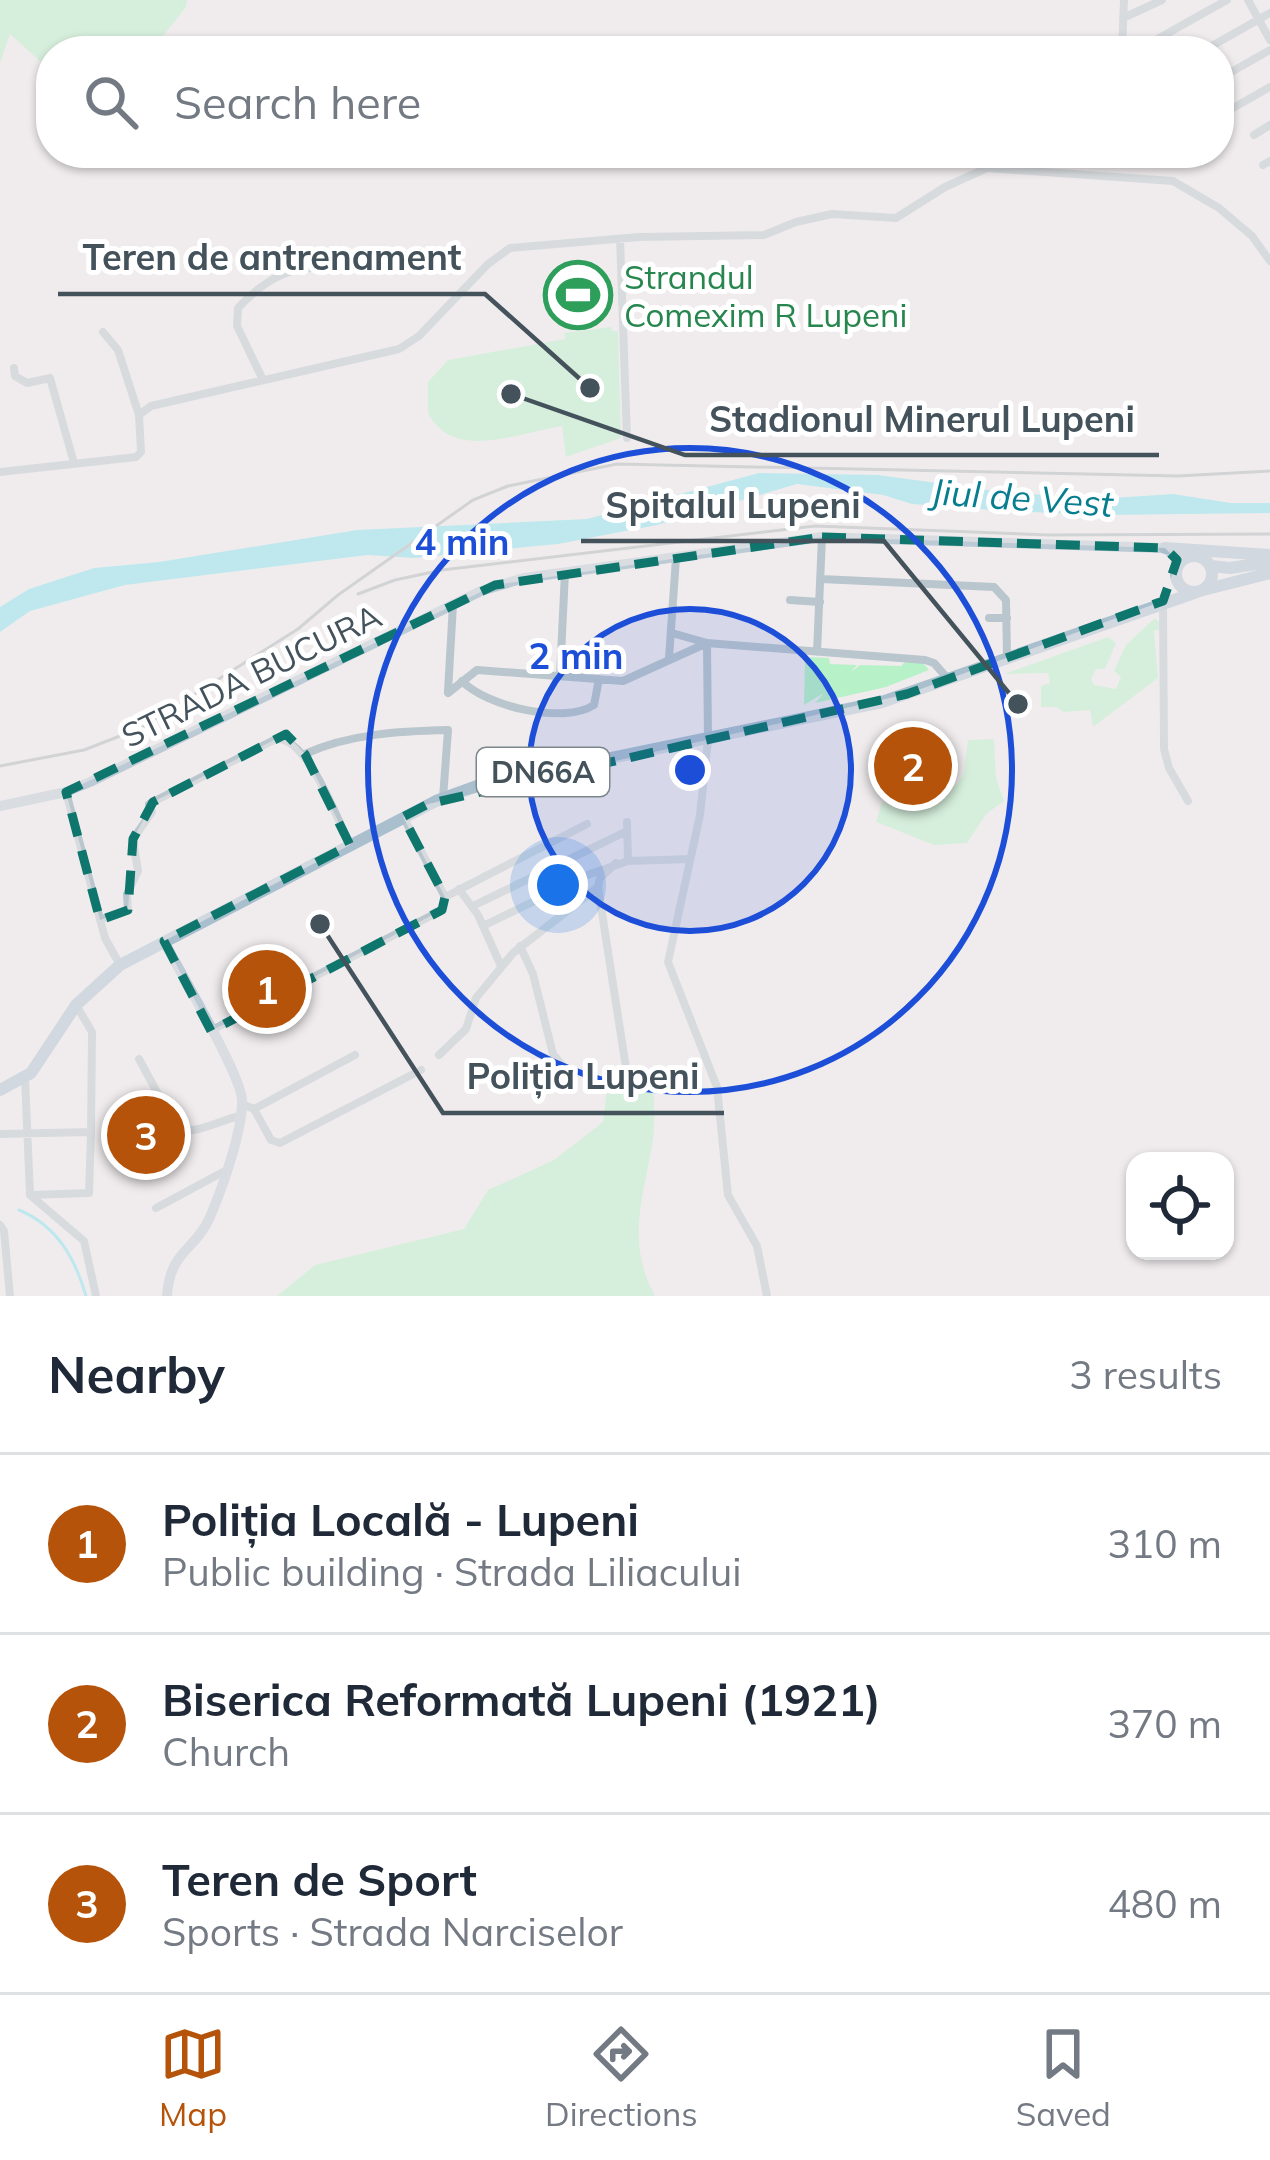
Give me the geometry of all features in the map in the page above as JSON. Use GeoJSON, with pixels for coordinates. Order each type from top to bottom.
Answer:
{"type":"FeatureCollection","features":[{"type":"Feature","properties":{"kind":"main road","name":"STRADA BUCURA"},"geometry":{"type":"LineString","coordinates":[[0,806],[66,792],[186,739],[506,582],[822,537],[1165,548],[1191,556]]}},
{"type":"Feature","properties":{"kind":"main road"},"geometry":{"type":"LineString","coordinates":[[1165,548],[1270,559]]}},
{"type":"Feature","properties":{"kind":"main road"},"geometry":{"type":"LineString","coordinates":[[1163,601],[1177,574],[1191,556],[1203,558],[1213,577],[1199,591],[1185,590],[1177,574],[1176,558],[1165,548]]}},
{"type":"Feature","properties":{"kind":"main road"},"geometry":{"type":"LineString","coordinates":[[1211,566],[1230,568],[1270,559]]}},
{"type":"Feature","properties":{"kind":"main road","name":"DN66A"},"geometry":{"type":"LineString","coordinates":[[0,1090],[25,1078],[76,1005],[120,965],[443,798],[480,785],[859,708],[1163,601],[1270,573]]}},
{"type":"Feature","properties":{"kind":"main road"},"geometry":{"type":"LineString","coordinates":[[164,941],[241,1091],[245,1110],[204,1229],[176,1260],[166,1296]]}},
{"type":"Feature","properties":{"kind":"street"},"geometry":{"type":"LineString","coordinates":[[1122,36],[1124,0]]}},
{"type":"Feature","properties":{"kind":"street"},"geometry":{"type":"LineString","coordinates":[[1123,18],[1162,0]]}},
{"type":"Feature","properties":{"kind":"street"},"geometry":{"type":"LineString","coordinates":[[1163,36],[1227,0]]}},
{"type":"Feature","properties":{"kind":"street"},"geometry":{"type":"LineString","coordinates":[[1248,0],[1270,40]]}},
{"type":"Feature","properties":{"kind":"street"},"geometry":{"type":"LineString","coordinates":[[1230,36],[1270,13]]}},
{"type":"Feature","properties":{"kind":"street"},"geometry":{"type":"LineString","coordinates":[[1234,70],[1270,50]]}},
{"type":"Feature","properties":{"kind":"street"},"geometry":{"type":"LineString","coordinates":[[1234,107],[1270,87]]}},
{"type":"Feature","properties":{"kind":"street"},"geometry":{"type":"LineString","coordinates":[[1254,135],[1270,125]]}},
{"type":"Feature","properties":{"kind":"street"},"geometry":{"type":"LineString","coordinates":[[139,415],[161,404],[399,349],[429,326],[494,257],[510,248],[764,235],[832,214],[896,218],[979,169],[988,168]]}},
{"type":"Feature","properties":{"kind":"street"},"geometry":{"type":"LineString","coordinates":[[1010,168],[1173,181],[1219,208],[1252,236],[1270,261]]}},
{"type":"Feature","properties":{"kind":"street"},"geometry":{"type":"LineString","coordinates":[[620,239],[627,438]]}},
{"type":"Feature","properties":{"kind":"street"},"geometry":{"type":"LineString","coordinates":[[263,380],[237,326],[238,308],[272,278],[305,266],[333,269]]}},
{"type":"Feature","properties":{"kind":"street"},"geometry":{"type":"LineString","coordinates":[[0,472],[138,455],[139,415],[121,356],[103,332]]}},
{"type":"Feature","properties":{"kind":"street"},"geometry":{"type":"LineString","coordinates":[[14,368],[15,376],[28,383],[48,378],[52,382],[74,463]]}},
{"type":"Feature","properties":{"kind":"street"},"geometry":{"type":"LineString","coordinates":[[817,652],[822,537]]}},
{"type":"Feature","properties":{"kind":"street"},"geometry":{"type":"LineString","coordinates":[[669,658],[676,558]]}},
{"type":"Feature","properties":{"kind":"street"},"geometry":{"type":"LineString","coordinates":[[560,676],[565,572]]}},
{"type":"Feature","properties":{"kind":"street"},"geometry":{"type":"LineString","coordinates":[[821,579],[986,584],[1005,596],[1007,658]]}},
{"type":"Feature","properties":{"kind":"street"},"geometry":{"type":"LineString","coordinates":[[790,600],[820,602]]}},
{"type":"Feature","properties":{"kind":"street"},"geometry":{"type":"LineString","coordinates":[[1163,601],[1165,749],[1169,768],[1188,801]]}},
{"type":"Feature","properties":{"kind":"street"},"geometry":{"type":"LineString","coordinates":[[453,605],[448,692],[477,670],[629,680],[707,643]]}},
{"type":"Feature","properties":{"kind":"street"},"geometry":{"type":"LineString","coordinates":[[989,619],[1007,619]]}},
{"type":"Feature","properties":{"kind":"street"},"geometry":{"type":"LineString","coordinates":[[672,633],[707,643],[925,660],[948,679]]}},
{"type":"Feature","properties":{"kind":"street"},"geometry":{"type":"LineString","coordinates":[[707,643],[708,740],[700,815],[668,962],[717,1088],[728,1195],[758,1246],[767,1296]]}},
{"type":"Feature","properties":{"kind":"street"},"geometry":{"type":"LineString","coordinates":[[462,681],[475,692],[518,709],[576,714],[594,705],[599,679]]}},
{"type":"Feature","properties":{"kind":"street"},"geometry":{"type":"LineString","coordinates":[[304,754],[332,742],[448,730],[443,798]]}},
{"type":"Feature","properties":{"kind":"street"},"geometry":{"type":"LineString","coordinates":[[100,920],[128,910],[127,893],[138,871],[133,839],[152,812],[149,804],[276,740],[290,740],[304,754],[350,844]]}},
{"type":"Feature","properties":{"kind":"street"},"geometry":{"type":"LineString","coordinates":[[66,792],[100,920],[120,965]]}},
{"type":"Feature","properties":{"kind":"street"},"geometry":{"type":"LineString","coordinates":[[403,817],[445,899]]}},
{"type":"Feature","properties":{"kind":"street"},"geometry":{"type":"LineString","coordinates":[[211,1031],[439,913],[445,899],[459,890],[587,824]]}},
{"type":"Feature","properties":{"kind":"street"},"geometry":{"type":"LineString","coordinates":[[473,906],[627,826],[628,861]]}},
{"type":"Feature","properties":{"kind":"street"},"geometry":{"type":"LineString","coordinates":[[483,926],[616,863],[690,859]]}},
{"type":"Feature","properties":{"kind":"street"},"geometry":{"type":"LineString","coordinates":[[616,863],[600,878],[598,887],[626,1067]]}},
{"type":"Feature","properties":{"kind":"street"},"geometry":{"type":"LineString","coordinates":[[439,1055],[466,1029],[472,1006],[501,966],[598,887]]}},
{"type":"Feature","properties":{"kind":"street"},"geometry":{"type":"LineString","coordinates":[[459,890],[473,906],[501,966]]}},
{"type":"Feature","properties":{"kind":"street"},"geometry":{"type":"LineString","coordinates":[[520,946],[533,974],[554,1054],[562,1065]]}},
{"type":"Feature","properties":{"kind":"street"},"geometry":{"type":"LineString","coordinates":[[30,1196],[89,1192],[92,1031],[76,1005]]}},
{"type":"Feature","properties":{"kind":"street"},"geometry":{"type":"LineString","coordinates":[[139,1059],[177,1129],[194,1132],[355,1055]]}},
{"type":"Feature","properties":{"kind":"street"},"geometry":{"type":"LineString","coordinates":[[245,1110],[271,1140],[280,1143],[421,1070]]}},
{"type":"Feature","properties":{"kind":"street"},"geometry":{"type":"LineString","coordinates":[[25,1078],[30,1196],[84,1241],[96,1296]]}},
{"type":"Feature","properties":{"kind":"street"},"geometry":{"type":"LineString","coordinates":[[0,1134],[91,1132]]}},
{"type":"Feature","properties":{"kind":"street"},"geometry":{"type":"LineString","coordinates":[[156,1208],[225,1172]]}},
{"type":"Feature","properties":{"kind":"street"},"geometry":{"type":"LineString","coordinates":[[2,1226],[10,1296]]}},
{"type":"Feature","properties":{"kind":"highlighted area"},"geometry":{"type":"Polygon","coordinates":[[[822,537],[1165,548],[1177,560],[1163,601],[907,694],[428,804],[403,817],[445,897],[442,910],[211,1031],[164,941],[350,845],[305,754],[286,734],[153,802],[133,839],[128,910],[100,920],[66,792],[495,585],[822,537]]]}},
{"type":"Feature","properties":{"kind":"green space"},"geometry":{"type":"Polygon","coordinates":[[[0,0],[187,0],[163,36],[36,36],[36,57],[10,34],[0,63],[0,0]]]}},
{"type":"Feature","properties":{"kind":"green space"},"geometry":{"type":"Polygon","coordinates":[[[611,327],[618,331],[621,438],[566,457],[562,426],[470,440],[439,428],[428,413],[428,382],[448,360],[611,327]]]}},
{"type":"Feature","properties":{"kind":"green space"},"geometry":{"type":"Polygon","coordinates":[[[1155,618],[1159,622],[1159,630],[1154,631],[1158,678],[1093,727],[1090,710],[1063,712],[1041,707],[1041,686],[1050,683],[1048,673],[1004,674],[1108,637],[1116,643],[1105,669],[1096,669],[1091,679],[1094,685],[1116,689],[1121,677],[1114,671],[1126,645],[1155,618]]]}},
{"type":"Feature","properties":{"kind":"green space"},"geometry":{"type":"Polygon","coordinates":[[[805,657],[857,665],[851,672],[860,665],[901,666],[905,662],[923,663],[929,670],[886,687],[815,703],[824,693],[804,705],[805,657]]]}},
{"type":"Feature","properties":{"kind":"green space"},"geometry":{"type":"Polygon","coordinates":[[[994,739],[996,778],[1004,801],[986,814],[967,843],[934,845],[876,822],[882,802],[900,807],[922,791],[947,792],[964,773],[968,740],[994,739]]]}},
{"type":"Feature","properties":{"kind":"green space"},"geometry":{"type":"Polygon","coordinates":[[[653,1073],[654,1131],[639,1237],[655,1296],[277,1296],[315,1265],[464,1229],[488,1190],[554,1160],[603,1122],[608,1080],[653,1073]]]}},
{"type":"Feature","properties":{"kind":"water","name":"Jiul de Vest"},"geometry":{"type":"Polygon","coordinates":[[[759,473],[878,475],[1011,493],[1112,498],[1173,494],[1231,503],[1270,503],[1270,513],[1005,511],[912,504],[883,495],[797,484],[657,525],[558,544],[414,558],[368,555],[125,585],[30,611],[0,632],[0,607],[29,589],[94,568],[357,530],[587,519],[759,473]]]}},
{"type":"Feature","properties":{"kind":"waterway"},"geometry":{"type":"LineString","coordinates":[[19,1210],[44,1225],[63,1245],[86,1296]]}},
{"type":"Feature","properties":{"kind":"railway"},"geometry":{"type":"LineString","coordinates":[[0,766],[84,750],[143,727],[298,629],[338,595],[473,500],[508,486],[617,464],[1178,476],[1270,471]]}},
{"type":"Feature","properties":{"kind":"railway"},"geometry":{"type":"LineString","coordinates":[[358,594],[442,570],[815,526],[1049,535],[1270,534]]}},
{"type":"Feature","properties":{"kind":"place","name":"Strandul Comexim R Lupeni"},"geometry":{"type":"Point","coordinates":[578,295]}},
{"type":"Feature","properties":{"kind":"place","name":"Teren de antrenament"},"geometry":{"type":"Point","coordinates":[590,388]}},
{"type":"Feature","properties":{"kind":"place","name":"Stadionul Minerul Lupeni"},"geometry":{"type":"Point","coordinates":[511,394]}},
{"type":"Feature","properties":{"kind":"place","name":"Spitalul Lupeni"},"geometry":{"type":"Point","coordinates":[1018,704]}},
{"type":"Feature","properties":{"kind":"place","name":"Biserica Reformată Lupeni (1921)"},"geometry":{"type":"Point","coordinates":[913,766]}},
{"type":"Feature","properties":{"kind":"place","name":"Poliția Lupeni"},"geometry":{"type":"Point","coordinates":[320,924]}},
{"type":"Feature","properties":{"kind":"place","name":"Poliția Locală - Lupeni"},"geometry":{"type":"Point","coordinates":[267,989]}},
{"type":"Feature","properties":{"kind":"place","name":"Teren de Sport"},"geometry":{"type":"Point","coordinates":[146,1135]}}]}
